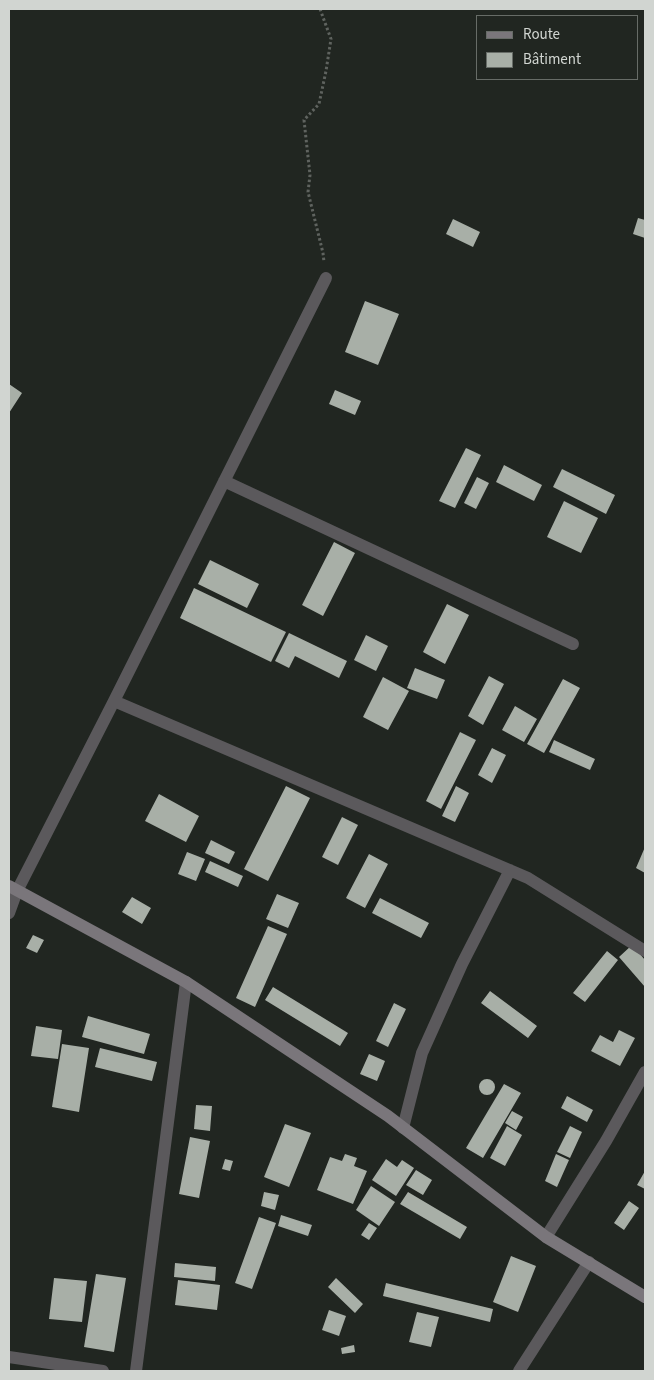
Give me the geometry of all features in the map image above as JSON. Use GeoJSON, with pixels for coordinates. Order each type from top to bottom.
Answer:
{"type":"FeatureCollection","features":[{"type":"Feature","properties":{"kind":"street"},"geometry":{"type":"LineString","coordinates":[[9,913],[13,888],[114,701],[326,278]]}},
{"type":"Feature","properties":{"kind":"street"},"geometry":{"type":"LineString","coordinates":[[224,482],[572,644]]}},
{"type":"Feature","properties":{"kind":"street"},"geometry":{"type":"LineString","coordinates":[[114,701],[528,878],[645,951]]}},
{"type":"Feature","properties":{"kind":"street"},"geometry":{"type":"LineString","coordinates":[[403,1128],[422,1053],[462,964],[510,870]]}},
{"type":"Feature","properties":{"kind":"street"},"geometry":{"type":"LineString","coordinates":[[13,888],[186,982],[388,1116],[546,1237],[645,1297]]}},
{"type":"Feature","properties":{"kind":"street"},"geometry":{"type":"LineString","coordinates":[[136,1371],[186,982]]}},
{"type":"Feature","properties":{"kind":"street"},"geometry":{"type":"LineString","coordinates":[[546,1237],[606,1141],[645,1072]]}},
{"type":"Feature","properties":{"kind":"street"},"geometry":{"type":"LineString","coordinates":[[518,1371],[589,1262]]}},
{"type":"Feature","properties":{"kind":"street"},"geometry":{"type":"LineString","coordinates":[[9,1357],[103,1371]]}},
{"type":"Feature","properties":{"kind":"path"},"geometry":{"type":"LineString","coordinates":[[320,9],[330,39],[326,72],[319,104],[304,120],[310,175],[308,192],[323,253],[326,278]]}},
{"type":"Feature","properties":{"kind":"building"},"geometry":{"type":"Polygon","coordinates":[[[638,218],[645,220],[645,238],[633,234],[638,218]]]}},
{"type":"Feature","properties":{"kind":"building"},"geometry":{"type":"Polygon","coordinates":[[[453,219],[480,232],[473,247],[446,234],[453,219]]]}},
{"type":"Feature","properties":{"kind":"building"},"geometry":{"type":"Polygon","coordinates":[[[365,301],[399,314],[378,365],[345,352],[365,301]]]}},
{"type":"Feature","properties":{"kind":"building"},"geometry":{"type":"Polygon","coordinates":[[[9,384],[22,393],[9,413],[9,384]]]}},
{"type":"Feature","properties":{"kind":"building"},"geometry":{"type":"Polygon","coordinates":[[[335,390],[361,401],[355,415],[329,404],[335,390]]]}},
{"type":"Feature","properties":{"kind":"building"},"geometry":{"type":"Polygon","coordinates":[[[466,448],[481,455],[455,508],[439,501],[466,448]]]}},
{"type":"Feature","properties":{"kind":"building"},"geometry":{"type":"Polygon","coordinates":[[[504,465],[542,485],[534,501],[496,482],[504,465]]]}},
{"type":"Feature","properties":{"kind":"building"},"geometry":{"type":"Polygon","coordinates":[[[562,469],[615,495],[606,514],[553,487],[562,469]]]}},
{"type":"Feature","properties":{"kind":"building"},"geometry":{"type":"Polygon","coordinates":[[[477,477],[489,483],[476,509],[464,503],[477,477]]]}},
{"type":"Feature","properties":{"kind":"building"},"geometry":{"type":"Polygon","coordinates":[[[564,501],[598,518],[581,553],[547,537],[564,501]]]}},
{"type":"Feature","properties":{"kind":"building"},"geometry":{"type":"Polygon","coordinates":[[[334,542],[355,553],[323,616],[302,605],[334,542]]]}},
{"type":"Feature","properties":{"kind":"building"},"geometry":{"type":"Polygon","coordinates":[[[210,560],[259,584],[247,608],[198,584],[210,560]]]}},
{"type":"Feature","properties":{"kind":"building"},"geometry":{"type":"Polygon","coordinates":[[[194,588],[286,632],[271,662],[180,618],[194,588]]]}},
{"type":"Feature","properties":{"kind":"building"},"geometry":{"type":"Polygon","coordinates":[[[447,604],[469,615],[445,664],[423,652],[447,604]]]}},
{"type":"Feature","properties":{"kind":"building"},"geometry":{"type":"Polygon","coordinates":[[[289,633],[347,661],[339,678],[295,656],[289,668],[275,661],[289,633]]]}},
{"type":"Feature","properties":{"kind":"building"},"geometry":{"type":"Polygon","coordinates":[[[366,635],[388,646],[376,671],[354,660],[366,635]]]}},
{"type":"Feature","properties":{"kind":"building"},"geometry":{"type":"Polygon","coordinates":[[[415,668],[445,680],[437,699],[407,688],[415,668]]]}},
{"type":"Feature","properties":{"kind":"building"},"geometry":{"type":"Polygon","coordinates":[[[489,676],[504,684],[483,725],[468,716],[489,676]]]}},
{"type":"Feature","properties":{"kind":"building"},"geometry":{"type":"Polygon","coordinates":[[[383,677],[409,691],[388,730],[363,717],[383,677]]]}},
{"type":"Feature","properties":{"kind":"building"},"geometry":{"type":"Polygon","coordinates":[[[563,679],[580,688],[544,753],[527,744],[563,679]]]}},
{"type":"Feature","properties":{"kind":"building"},"geometry":{"type":"Polygon","coordinates":[[[515,706],[537,719],[524,742],[502,730],[515,706]]]}},
{"type":"Feature","properties":{"kind":"building"},"geometry":{"type":"Polygon","coordinates":[[[460,732],[476,740],[441,809],[426,801],[460,732]]]}},
{"type":"Feature","properties":{"kind":"building"},"geometry":{"type":"Polygon","coordinates":[[[554,740],[595,759],[590,770],[549,752],[554,740]]]}},
{"type":"Feature","properties":{"kind":"building"},"geometry":{"type":"Polygon","coordinates":[[[492,748],[506,755],[492,783],[478,775],[492,748]]]}},
{"type":"Feature","properties":{"kind":"building"},"geometry":{"type":"Polygon","coordinates":[[[286,786],[310,798],[268,881],[244,869],[286,786]]]}},
{"type":"Feature","properties":{"kind":"building"},"geometry":{"type":"Polygon","coordinates":[[[456,786],[469,793],[455,822],[442,816],[456,786]]]}},
{"type":"Feature","properties":{"kind":"building"},"geometry":{"type":"Polygon","coordinates":[[[159,794],[199,816],[186,842],[145,821],[159,794]]]}},
{"type":"Feature","properties":{"kind":"building"},"geometry":{"type":"Polygon","coordinates":[[[342,817],[358,825],[338,865],[322,857],[342,817]]]}},
{"type":"Feature","properties":{"kind":"building"},"geometry":{"type":"Polygon","coordinates":[[[211,840],[235,852],[229,864],[205,853],[211,840]]]}},
{"type":"Feature","properties":{"kind":"building"},"geometry":{"type":"Polygon","coordinates":[[[645,847],[645,873],[636,868],[645,847]]]}},
{"type":"Feature","properties":{"kind":"building"},"geometry":{"type":"Polygon","coordinates":[[[187,852],[205,859],[196,881],[178,874],[187,852]]]}},
{"type":"Feature","properties":{"kind":"building"},"geometry":{"type":"Polygon","coordinates":[[[369,854],[388,864],[365,908],[346,898],[369,854]]]}},
{"type":"Feature","properties":{"kind":"building"},"geometry":{"type":"Polygon","coordinates":[[[210,861],[243,876],[238,887],[205,872],[210,861]]]}},
{"type":"Feature","properties":{"kind":"building"},"geometry":{"type":"Polygon","coordinates":[[[277,894],[299,903],[288,928],[266,919],[277,894]]]}},
{"type":"Feature","properties":{"kind":"building"},"geometry":{"type":"Polygon","coordinates":[[[132,897],[151,908],[142,924],[122,912],[132,897]]]}},
{"type":"Feature","properties":{"kind":"building"},"geometry":{"type":"Polygon","coordinates":[[[380,898],[429,923],[421,938],[372,913],[380,898]]]}},
{"type":"Feature","properties":{"kind":"building"},"geometry":{"type":"Polygon","coordinates":[[[268,926],[287,934],[255,1007],[236,998],[268,926]]]}},
{"type":"Feature","properties":{"kind":"building"},"geometry":{"type":"Polygon","coordinates":[[[33,935],[44,940],[37,953],[26,948],[33,935]]]}},
{"type":"Feature","properties":{"kind":"building"},"geometry":{"type":"Polygon","coordinates":[[[632,945],[645,960],[645,987],[619,957],[632,945]]]}},
{"type":"Feature","properties":{"kind":"building"},"geometry":{"type":"Polygon","coordinates":[[[607,951],[618,960],[585,1002],[573,993],[607,951]]]}},
{"type":"Feature","properties":{"kind":"building"},"geometry":{"type":"Polygon","coordinates":[[[273,987],[348,1033],[340,1046],[265,1000],[273,987]]]}},
{"type":"Feature","properties":{"kind":"building"},"geometry":{"type":"Polygon","coordinates":[[[490,991],[537,1026],[528,1038],[481,1003],[490,991]]]}},
{"type":"Feature","properties":{"kind":"building"},"geometry":{"type":"Polygon","coordinates":[[[394,1003],[406,1009],[388,1047],[376,1041],[394,1003]]]}},
{"type":"Feature","properties":{"kind":"building"},"geometry":{"type":"Polygon","coordinates":[[[88,1016],[150,1034],[144,1054],[82,1037],[88,1016]]]}},
{"type":"Feature","properties":{"kind":"building"},"geometry":{"type":"Polygon","coordinates":[[[36,1026],[62,1030],[58,1059],[31,1056],[36,1026]]]}},
{"type":"Feature","properties":{"kind":"building"},"geometry":{"type":"Polygon","coordinates":[[[619,1030],[635,1038],[620,1066],[591,1051],[600,1035],[613,1042],[619,1030]]]}},
{"type":"Feature","properties":{"kind":"building"},"geometry":{"type":"Polygon","coordinates":[[[62,1044],[89,1048],[79,1112],[52,1107],[62,1044]]]}},
{"type":"Feature","properties":{"kind":"building"},"geometry":{"type":"Polygon","coordinates":[[[100,1048],[157,1062],[152,1081],[95,1067],[100,1048]]]}},
{"type":"Feature","properties":{"kind":"building"},"geometry":{"type":"Polygon","coordinates":[[[369,1054],[385,1061],[377,1081],[360,1074],[369,1054]]]}},
{"type":"Feature","properties":{"kind":"building"},"geometry":{"type":"Polygon","coordinates":[[[487,1079],[493,1081],[495,1087],[493,1093],[487,1095],[481,1093],[479,1087],[481,1081],[487,1079]]]}},
{"type":"Feature","properties":{"kind":"building"},"geometry":{"type":"Polygon","coordinates":[[[504,1084],[521,1093],[483,1158],[466,1148],[504,1084]]]}},
{"type":"Feature","properties":{"kind":"building"},"geometry":{"type":"Polygon","coordinates":[[[567,1096],[593,1110],[587,1122],[561,1108],[567,1096]]]}},
{"type":"Feature","properties":{"kind":"building"},"geometry":{"type":"Polygon","coordinates":[[[196,1105],[212,1106],[210,1131],[194,1129],[196,1105]]]}},
{"type":"Feature","properties":{"kind":"building"},"geometry":{"type":"Polygon","coordinates":[[[512,1111],[523,1117],[516,1130],[505,1123],[512,1111]]]}},
{"type":"Feature","properties":{"kind":"building"},"geometry":{"type":"Polygon","coordinates":[[[285,1124],[311,1133],[289,1187],[264,1177],[285,1124]]]}},
{"type":"Feature","properties":{"kind":"building"},"geometry":{"type":"Polygon","coordinates":[[[507,1126],[522,1135],[505,1166],[490,1158],[507,1126]]]}},
{"type":"Feature","properties":{"kind":"building"},"geometry":{"type":"Polygon","coordinates":[[[570,1126],[582,1132],[570,1158],[557,1152],[570,1126]]]}},
{"type":"Feature","properties":{"kind":"building"},"geometry":{"type":"Polygon","coordinates":[[[190,1137],[210,1141],[199,1198],[179,1194],[190,1137]]]}},
{"type":"Feature","properties":{"kind":"building"},"geometry":{"type":"Polygon","coordinates":[[[345,1154],[357,1158],[354,1166],[367,1171],[353,1204],[317,1190],[330,1157],[342,1161],[345,1154]]]}},
{"type":"Feature","properties":{"kind":"building"},"geometry":{"type":"Polygon","coordinates":[[[556,1154],[569,1160],[557,1187],[545,1181],[556,1154]]]}},
{"type":"Feature","properties":{"kind":"building"},"geometry":{"type":"Polygon","coordinates":[[[225,1159],[233,1161],[230,1171],[222,1169],[225,1159]]]}},
{"type":"Feature","properties":{"kind":"building"},"geometry":{"type":"Polygon","coordinates":[[[386,1159],[397,1167],[402,1160],[414,1168],[396,1196],[372,1180],[386,1159]]]}},
{"type":"Feature","properties":{"kind":"building"},"geometry":{"type":"Polygon","coordinates":[[[416,1170],[432,1180],[423,1195],[406,1185],[416,1170]]]}},
{"type":"Feature","properties":{"kind":"building"},"geometry":{"type":"Polygon","coordinates":[[[645,1171],[645,1189],[637,1185],[645,1171]]]}},
{"type":"Feature","properties":{"kind":"building"},"geometry":{"type":"Polygon","coordinates":[[[371,1186],[395,1202],[379,1226],[356,1210],[371,1186]]]}},
{"type":"Feature","properties":{"kind":"building"},"geometry":{"type":"Polygon","coordinates":[[[264,1192],[279,1195],[275,1210],[261,1206],[264,1192]]]}},
{"type":"Feature","properties":{"kind":"building"},"geometry":{"type":"Polygon","coordinates":[[[408,1192],[467,1227],[460,1239],[400,1204],[408,1192]]]}},
{"type":"Feature","properties":{"kind":"building"},"geometry":{"type":"Polygon","coordinates":[[[629,1201],[639,1208],[624,1230],[614,1223],[629,1201]]]}},
{"type":"Feature","properties":{"kind":"building"},"geometry":{"type":"Polygon","coordinates":[[[281,1215],[312,1225],[308,1236],[278,1226],[281,1215]]]}},
{"type":"Feature","properties":{"kind":"building"},"geometry":{"type":"Polygon","coordinates":[[[259,1217],[276,1223],[252,1289],[235,1283],[259,1217]]]}},
{"type":"Feature","properties":{"kind":"building"},"geometry":{"type":"Polygon","coordinates":[[[369,1223],[377,1228],[369,1240],[361,1235],[369,1223]]]}},
{"type":"Feature","properties":{"kind":"building"},"geometry":{"type":"Polygon","coordinates":[[[511,1256],[536,1266],[518,1312],[493,1302],[511,1256]]]}},
{"type":"Feature","properties":{"kind":"building"},"geometry":{"type":"Polygon","coordinates":[[[175,1263],[216,1267],[215,1281],[174,1277],[175,1263]]]}},
{"type":"Feature","properties":{"kind":"building"},"geometry":{"type":"Polygon","coordinates":[[[96,1274],[126,1278],[114,1352],[84,1347],[96,1274]]]}},
{"type":"Feature","properties":{"kind":"building"},"geometry":{"type":"Polygon","coordinates":[[[54,1278],[87,1281],[82,1322],[49,1319],[54,1278]]]}},
{"type":"Feature","properties":{"kind":"building"},"geometry":{"type":"Polygon","coordinates":[[[336,1278],[363,1304],[355,1313],[328,1287],[336,1278]]]}},
{"type":"Feature","properties":{"kind":"building"},"geometry":{"type":"Polygon","coordinates":[[[178,1280],[220,1285],[217,1310],[175,1305],[178,1280]]]}},
{"type":"Feature","properties":{"kind":"building"},"geometry":{"type":"Polygon","coordinates":[[[386,1283],[493,1309],[490,1322],[383,1296],[386,1283]]]}},
{"type":"Feature","properties":{"kind":"building"},"geometry":{"type":"Polygon","coordinates":[[[329,1310],[346,1316],[339,1336],[322,1330],[329,1310]]]}},
{"type":"Feature","properties":{"kind":"building"},"geometry":{"type":"Polygon","coordinates":[[[417,1312],[439,1317],[431,1347],[409,1342],[417,1312]]]}},
{"type":"Feature","properties":{"kind":"building"},"geometry":{"type":"Polygon","coordinates":[[[354,1345],[355,1352],[342,1354],[341,1348],[354,1345]]]}}]}
